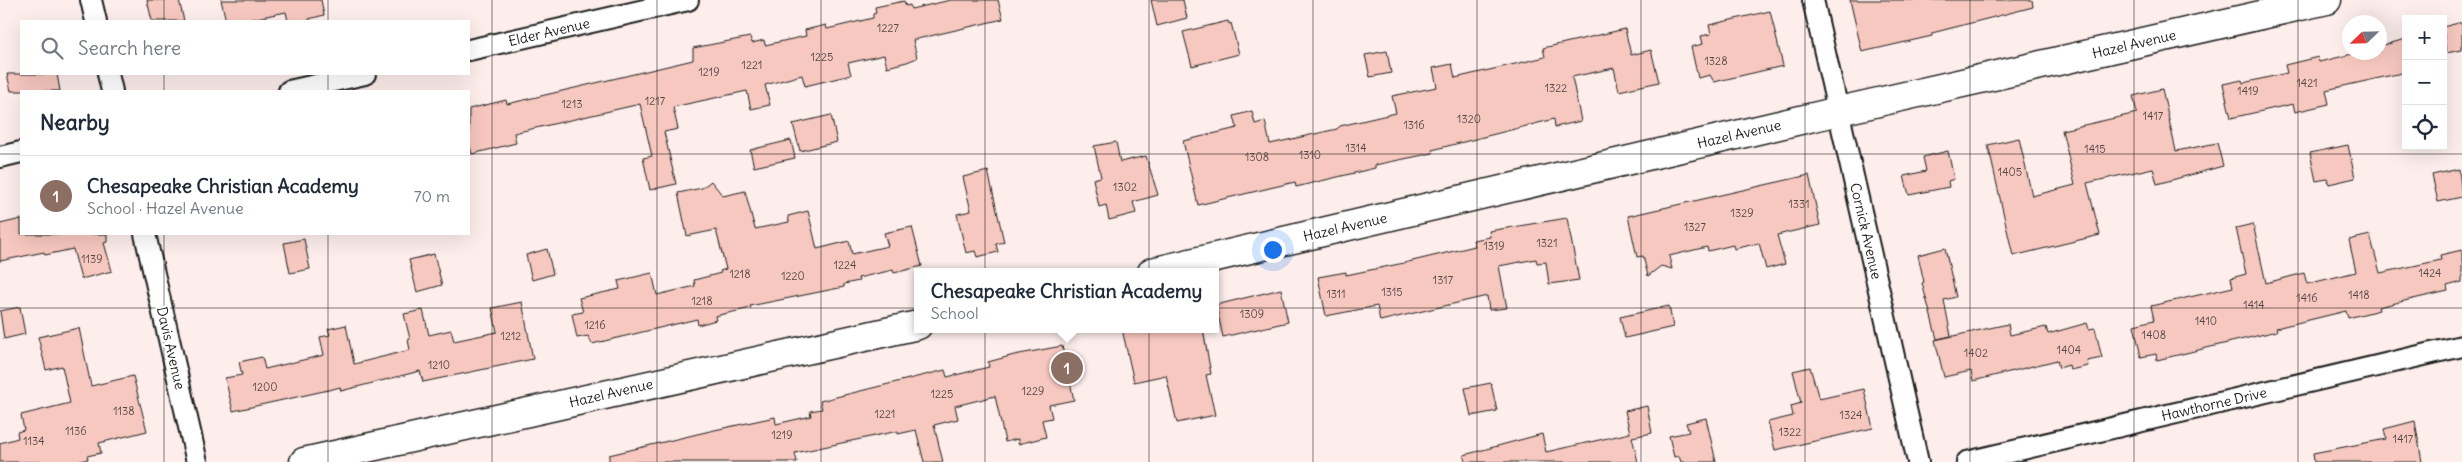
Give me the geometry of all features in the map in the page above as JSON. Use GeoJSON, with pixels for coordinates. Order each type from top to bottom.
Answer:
{"type":"FeatureCollection","features":[{"type":"Feature","properties":{"kind":"street"},"geometry":{"type":"LineString","coordinates":[[91,0],[96,20]]}},
{"type":"Feature","properties":{"kind":"street","name":"Elder Avenue"},"geometry":{"type":"LineString","coordinates":[[470,50],[688,0]]}},
{"type":"Feature","properties":{"kind":"street","name":"Cornick Avenue"},"geometry":{"type":"LineString","coordinates":[[1814,0],[1918,462]]}},
{"type":"Feature","properties":{"kind":"street","name":"Hazel Avenue"},"geometry":{"type":"LineString","coordinates":[[1169,268],[1839,111],[2327,0]]}},
{"type":"Feature","properties":{"kind":"street"},"geometry":{"type":"LineString","coordinates":[[108,75],[112,90]]}},
{"type":"Feature","properties":{"kind":"street"},"geometry":{"type":"LineString","coordinates":[[293,90],[361,75]]}},
{"type":"Feature","properties":{"kind":"street"},"geometry":{"type":"LineString","coordinates":[[0,157],[20,152]]}},
{"type":"Feature","properties":{"kind":"street","name":"Davis Avenue"},"geometry":{"type":"LineString","coordinates":[[145,235],[197,462]]}},
{"type":"Feature","properties":{"kind":"street","name":"Hazel Avenue"},"geometry":{"type":"LineString","coordinates":[[304,462],[914,326]]}},
{"type":"Feature","properties":{"kind":"street","name":"Hawthorne Drive"},"geometry":{"type":"LineString","coordinates":[[1967,462],[2462,346]]}},
{"type":"Feature","properties":{"kind":"building"},"geometry":{"type":"Polygon","coordinates":[[[147,0],[179,0],[184,20],[152,20],[147,0]]]}},
{"type":"Feature","properties":{"kind":"building"},"geometry":{"type":"Polygon","coordinates":[[[221,0],[321,0],[324,15],[310,20],[288,20],[286,12],[247,20],[226,20],[221,0]]]}},
{"type":"Feature","properties":{"kind":"building"},"geometry":{"type":"Polygon","coordinates":[[[951,0],[998,0],[1003,19],[913,40],[917,58],[907,62],[887,67],[884,55],[848,63],[851,75],[805,86],[802,75],[765,85],[770,105],[751,109],[747,91],[673,107],[678,129],[664,132],[676,184],[650,190],[643,158],[652,156],[640,104],[514,133],[516,143],[472,154],[470,146],[470,109],[506,100],[507,104],[693,60],[693,48],[750,37],[752,43],[764,40],[765,45],[806,36],[805,30],[826,25],[827,29],[873,18],[873,14],[876,13],[875,7],[904,1],[906,6],[910,5],[911,9],[951,0]]]}},
{"type":"Feature","properties":{"kind":"building"},"geometry":{"type":"Polygon","coordinates":[[[1151,0],[1183,0],[1187,18],[1157,26],[1151,0]]]}},
{"type":"Feature","properties":{"kind":"building"},"geometry":{"type":"Polygon","coordinates":[[[1850,0],[2032,0],[2033,7],[1932,33],[1932,36],[1862,52],[1850,0]]]}},
{"type":"Feature","properties":{"kind":"building"},"geometry":{"type":"Polygon","coordinates":[[[1770,11],[1783,66],[1714,82],[1710,75],[1698,78],[1691,47],[1703,44],[1701,36],[1711,34],[1709,25],[1770,11]]]}},
{"type":"Feature","properties":{"kind":"building"},"geometry":{"type":"Polygon","coordinates":[[[1228,21],[1229,24],[1231,23],[1239,54],[1192,66],[1183,32],[1228,21]]]}},
{"type":"Feature","properties":{"kind":"building"},"geometry":{"type":"Polygon","coordinates":[[[2462,22],[2462,50],[2447,53],[2447,26],[2462,22]]]}},
{"type":"Feature","properties":{"kind":"building"},"geometry":{"type":"Polygon","coordinates":[[[1625,29],[1631,55],[1651,50],[1659,82],[1619,91],[1614,68],[1572,77],[1581,121],[1555,127],[1554,119],[1432,150],[1433,153],[1375,165],[1375,168],[1296,187],[1295,182],[1198,205],[1183,141],[1237,128],[1234,116],[1252,111],[1255,124],[1265,121],[1270,144],[1396,113],[1392,96],[1437,87],[1433,68],[1452,64],[1455,78],[1545,57],[1543,48],[1625,29]]]}},
{"type":"Feature","properties":{"kind":"building"},"geometry":{"type":"Polygon","coordinates":[[[2402,40],[2402,73],[2326,90],[2329,104],[2295,112],[2293,104],[2231,118],[2223,84],[2242,80],[2243,83],[2287,73],[2285,65],[2318,57],[2319,62],[2342,57],[2342,60],[2387,60],[2387,44],[2402,40]]]}},
{"type":"Feature","properties":{"kind":"building"},"geometry":{"type":"Polygon","coordinates":[[[1387,51],[1391,73],[1370,77],[1365,55],[1387,51]]]}},
{"type":"Feature","properties":{"kind":"building"},"geometry":{"type":"Polygon","coordinates":[[[7,74],[57,75],[60,90],[11,91],[7,74]]]}},
{"type":"Feature","properties":{"kind":"building"},"geometry":{"type":"Polygon","coordinates":[[[2162,89],[2176,151],[2217,143],[2223,166],[2157,184],[2153,168],[2087,183],[2100,235],[2013,256],[1988,145],[2019,138],[2032,196],[2075,185],[2062,130],[2137,113],[2133,96],[2162,89]]]}},
{"type":"Feature","properties":{"kind":"building"},"geometry":{"type":"Polygon","coordinates":[[[831,115],[837,142],[800,151],[793,124],[831,115]]]}},
{"type":"Feature","properties":{"kind":"building"},"geometry":{"type":"Polygon","coordinates":[[[791,140],[795,158],[754,167],[750,150],[791,140]]]}},
{"type":"Feature","properties":{"kind":"building"},"geometry":{"type":"Polygon","coordinates":[[[1116,142],[1120,162],[1146,156],[1158,195],[1133,202],[1136,213],[1109,220],[1106,205],[1099,207],[1093,179],[1101,177],[1094,146],[1116,142]]]}},
{"type":"Feature","properties":{"kind":"building"},"geometry":{"type":"Polygon","coordinates":[[[2348,145],[2355,178],[2329,184],[2327,179],[2316,181],[2310,153],[2348,145]]]}},
{"type":"Feature","properties":{"kind":"building"},"geometry":{"type":"Polygon","coordinates":[[[1948,151],[1954,179],[1948,181],[1949,187],[1909,195],[1904,176],[1926,171],[1923,157],[1948,151]]]}},
{"type":"Feature","properties":{"kind":"building"},"geometry":{"type":"Polygon","coordinates":[[[2459,169],[2462,197],[2438,202],[2432,175],[2459,169]]]}},
{"type":"Feature","properties":{"kind":"building"},"geometry":{"type":"Polygon","coordinates":[[[988,171],[1004,242],[996,244],[998,252],[977,257],[975,251],[966,253],[957,214],[971,211],[963,177],[988,171]]]}},
{"type":"Feature","properties":{"kind":"building"},"geometry":{"type":"Polygon","coordinates":[[[1809,175],[1820,225],[1777,235],[1785,264],[1766,269],[1759,243],[1734,249],[1733,245],[1708,251],[1707,247],[1669,256],[1672,269],[1661,266],[1648,276],[1643,256],[1637,257],[1628,216],[1809,175]]]}},
{"type":"Feature","properties":{"kind":"building"},"geometry":{"type":"Polygon","coordinates":[[[711,181],[723,196],[745,191],[755,229],[789,222],[788,216],[808,211],[817,249],[849,241],[852,254],[888,246],[884,233],[912,227],[922,266],[894,273],[893,270],[858,278],[859,281],[844,284],[844,287],[750,306],[751,308],[715,316],[716,320],[698,325],[697,319],[592,344],[588,336],[577,338],[572,314],[583,312],[579,298],[620,289],[618,281],[652,273],[657,295],[695,286],[694,280],[721,273],[720,271],[726,269],[716,230],[687,236],[678,193],[702,188],[711,181]]]}},
{"type":"Feature","properties":{"kind":"building"},"geometry":{"type":"Polygon","coordinates":[[[1567,218],[1579,280],[1549,284],[1546,262],[1537,263],[1536,259],[1499,266],[1507,308],[1489,310],[1487,296],[1380,321],[1377,306],[1326,316],[1318,277],[1346,272],[1346,275],[1404,263],[1475,246],[1473,240],[1490,237],[1489,231],[1567,218]]]}},
{"type":"Feature","properties":{"kind":"building"},"geometry":{"type":"Polygon","coordinates":[[[20,219],[20,235],[107,235],[107,242],[104,243],[112,271],[81,279],[73,249],[45,255],[44,252],[0,261],[0,224],[20,219]]]}},
{"type":"Feature","properties":{"kind":"building"},"geometry":{"type":"Polygon","coordinates":[[[2253,224],[2266,283],[2304,273],[2307,284],[2356,272],[2349,240],[2370,235],[2380,273],[2441,260],[2440,255],[2462,250],[2462,282],[2447,286],[2448,291],[2378,307],[2379,310],[2348,318],[2346,311],[2276,328],[2277,331],[2157,360],[2156,354],[2141,357],[2134,325],[2154,320],[2151,306],[2233,287],[2231,278],[2246,274],[2236,228],[2253,224]]]}},
{"type":"Feature","properties":{"kind":"building"},"geometry":{"type":"Polygon","coordinates":[[[304,239],[310,269],[290,273],[284,243],[304,239]]]}},
{"type":"Feature","properties":{"kind":"building"},"geometry":{"type":"Polygon","coordinates":[[[1945,248],[1956,297],[1944,300],[1951,336],[1937,339],[1922,283],[1924,282],[1918,255],[1945,248]]]}},
{"type":"Feature","properties":{"kind":"building"},"geometry":{"type":"Polygon","coordinates":[[[547,249],[553,274],[532,280],[526,255],[547,249]]]}},
{"type":"Feature","properties":{"kind":"building"},"geometry":{"type":"Polygon","coordinates":[[[434,254],[442,285],[417,292],[409,260],[434,254]]]}},
{"type":"Feature","properties":{"kind":"building"},"geometry":{"type":"Polygon","coordinates":[[[1281,289],[1288,322],[1223,337],[1219,319],[1219,304],[1281,289]]]}},
{"type":"Feature","properties":{"kind":"building"},"geometry":{"type":"Polygon","coordinates":[[[522,302],[533,359],[423,382],[420,371],[341,391],[340,387],[233,411],[225,378],[242,375],[239,362],[262,357],[265,369],[324,355],[320,337],[330,335],[328,329],[346,325],[354,364],[410,350],[408,340],[410,339],[404,314],[423,310],[429,335],[451,330],[454,341],[497,332],[492,308],[522,302]]]}},
{"type":"Feature","properties":{"kind":"building"},"geometry":{"type":"Polygon","coordinates":[[[1669,306],[1673,327],[1625,338],[1620,317],[1669,306]]]}},
{"type":"Feature","properties":{"kind":"building"},"geometry":{"type":"Polygon","coordinates":[[[20,307],[25,334],[4,339],[0,311],[20,307]]]}},
{"type":"Feature","properties":{"kind":"building"},"geometry":{"type":"Polygon","coordinates":[[[2087,323],[2089,329],[2095,328],[2102,358],[2087,361],[2088,366],[2070,370],[2069,365],[2059,368],[2057,360],[1973,381],[1971,371],[1944,377],[1935,340],[2008,324],[2010,335],[2046,327],[2048,334],[2087,323]]]}},
{"type":"Feature","properties":{"kind":"building"},"geometry":{"type":"Polygon","coordinates":[[[79,328],[91,386],[133,376],[147,431],[99,443],[101,453],[87,456],[88,459],[77,462],[0,462],[0,443],[18,438],[17,432],[24,430],[21,415],[70,403],[62,366],[46,370],[38,337],[79,328]]]}},
{"type":"Feature","properties":{"kind":"building"},"geometry":{"type":"Polygon","coordinates":[[[1123,333],[1204,333],[1211,374],[1206,375],[1215,415],[1177,423],[1166,375],[1134,382],[1123,333]]]}},
{"type":"Feature","properties":{"kind":"building"},"geometry":{"type":"Polygon","coordinates":[[[1062,346],[1074,400],[1049,405],[1052,418],[1042,420],[1046,437],[1018,444],[1018,439],[1005,442],[995,396],[955,406],[958,419],[934,425],[943,462],[924,462],[916,430],[898,434],[898,431],[795,453],[797,462],[609,462],[609,455],[775,417],[776,424],[811,416],[810,411],[822,409],[820,401],[945,370],[947,377],[989,367],[988,362],[1062,346]]]}},
{"type":"Feature","properties":{"kind":"building"},"geometry":{"type":"Polygon","coordinates":[[[1810,367],[1819,399],[1864,389],[1873,428],[1775,450],[1768,422],[1793,416],[1791,406],[1801,403],[1793,371],[1810,367]]]}},
{"type":"Feature","properties":{"kind":"building"},"geometry":{"type":"Polygon","coordinates":[[[1491,383],[1497,411],[1471,416],[1465,388],[1491,383]]]}},
{"type":"Feature","properties":{"kind":"building"},"geometry":{"type":"Polygon","coordinates":[[[1647,406],[1652,433],[1632,437],[1638,462],[1465,462],[1464,455],[1542,434],[1546,452],[1630,433],[1625,411],[1647,406]]]}},
{"type":"Feature","properties":{"kind":"building"},"geometry":{"type":"Polygon","coordinates":[[[1706,418],[1716,462],[1681,462],[1679,456],[1674,457],[1669,436],[1689,432],[1686,423],[1706,418]]]}},
{"type":"Feature","properties":{"kind":"building"},"geometry":{"type":"Polygon","coordinates":[[[2415,421],[2422,462],[2314,462],[2313,453],[2386,439],[2384,429],[2415,421]]]}},
{"type":"Feature","properties":{"kind":"place","name":"Chesapeake Christian Academy"},"geometry":{"type":"Point","coordinates":[1067,368]}}]}
